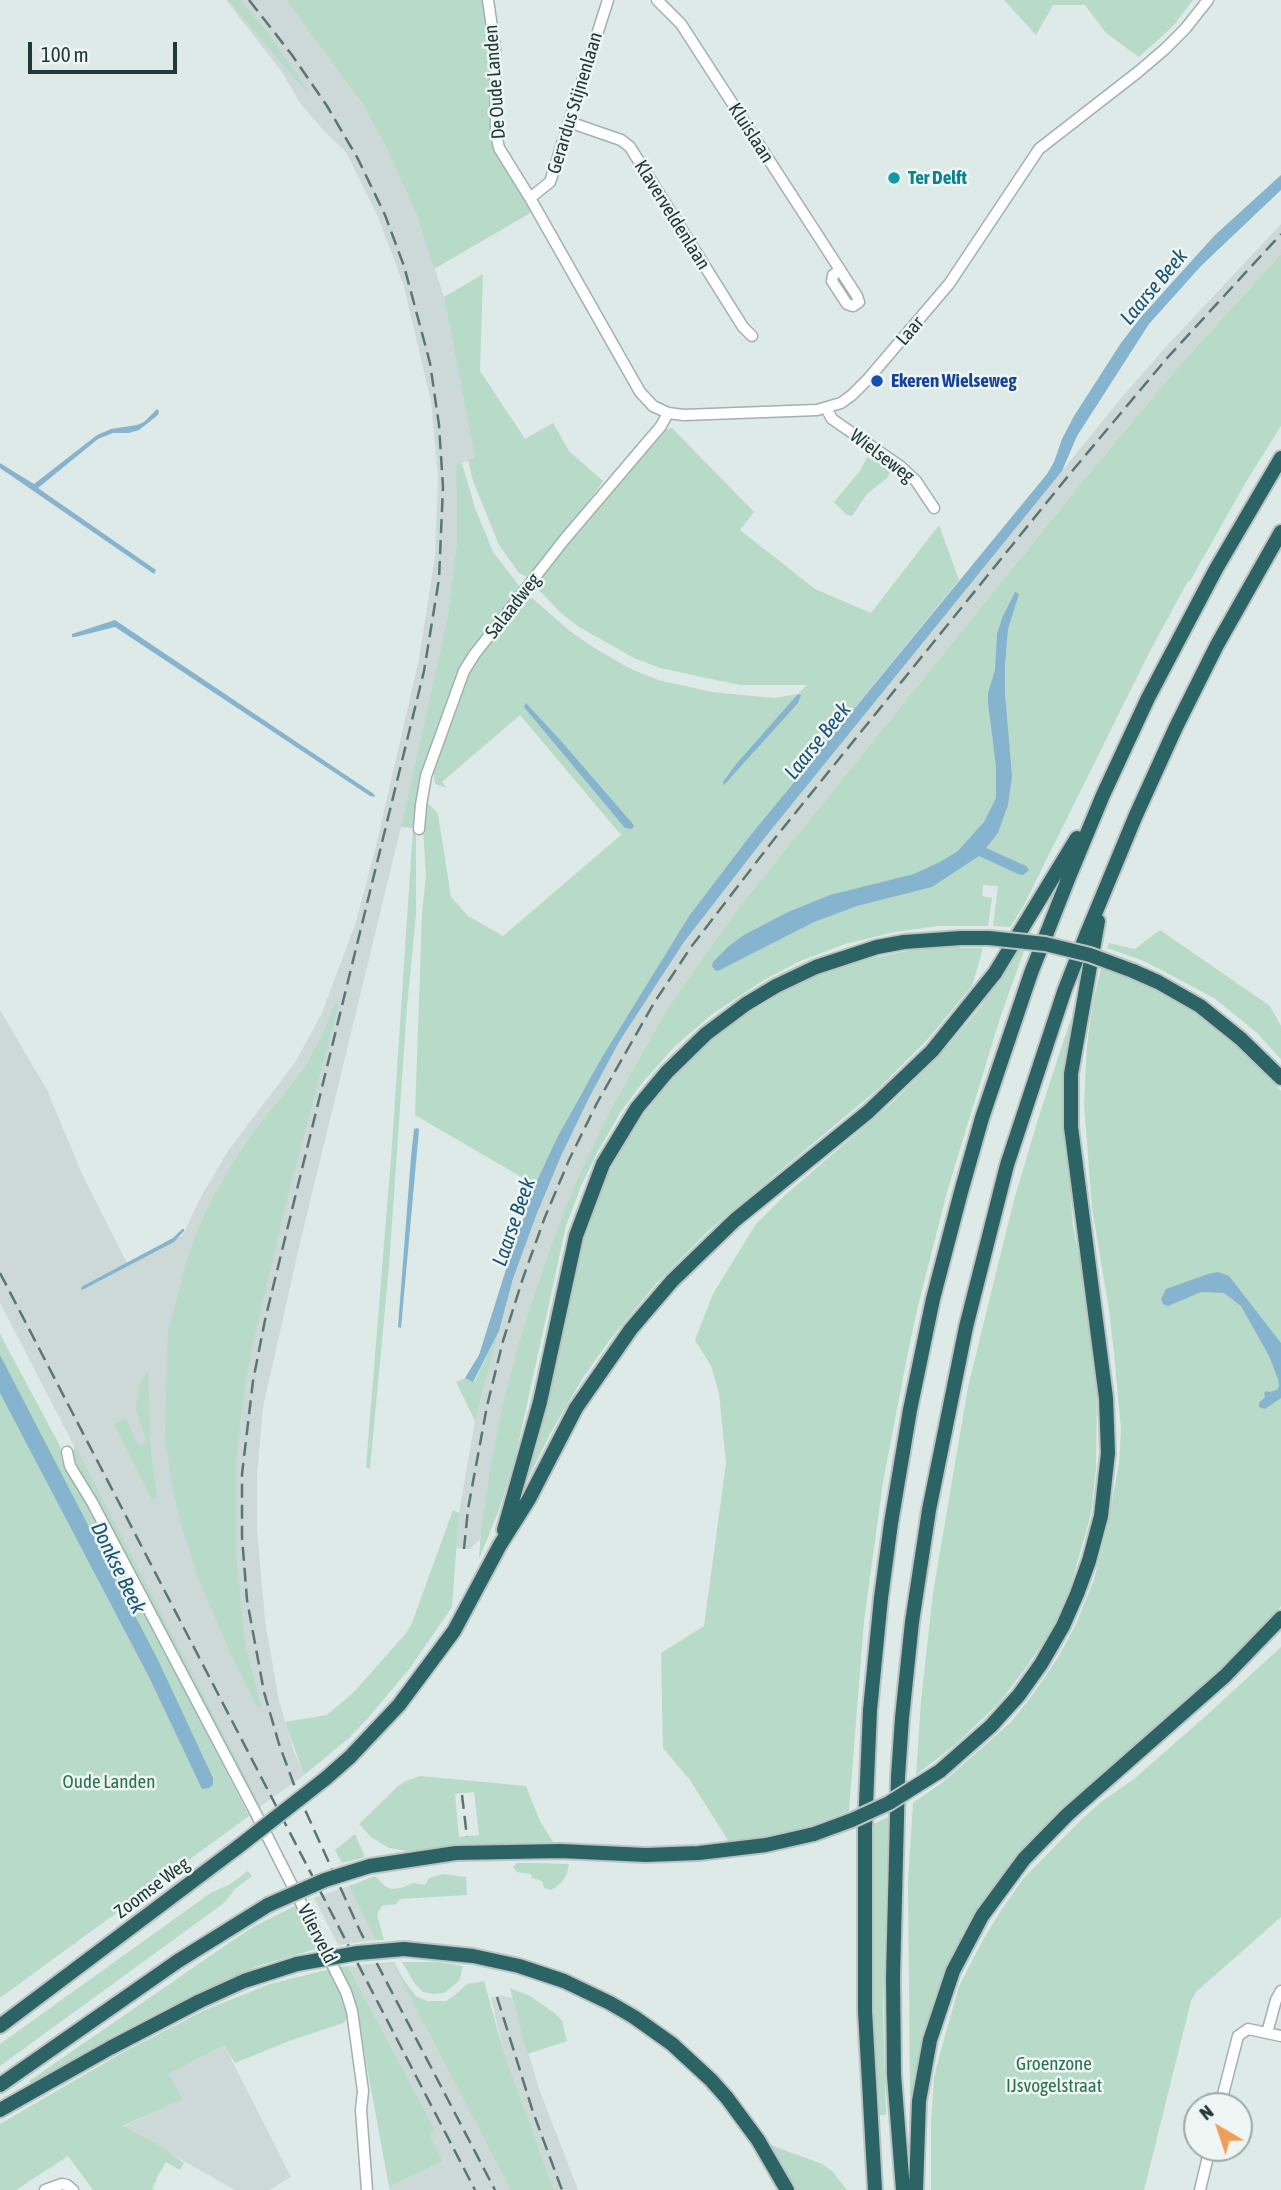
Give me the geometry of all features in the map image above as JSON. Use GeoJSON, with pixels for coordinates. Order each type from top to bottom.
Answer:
{"type":"FeatureCollection","features":[{"type":"Feature","properties":{"kind":"highway"},"geometry":{"type":"LineString","coordinates":[[875,2190],[865,2011],[864,1838],[868,1748],[882,1585],[896,1486],[914,1388],[945,1251],[982,1118],[1036,960],[1103,795],[1181,633],[1281,458]]}},
{"type":"Feature","properties":{"kind":"highway"},"geometry":{"type":"LineString","coordinates":[[903,2190],[894,2075],[892,1977],[899,1765],[906,1677],[920,1565],[952,1392],[1007,1165],[1065,989],[1105,887],[1176,727],[1217,645],[1281,532]]}},
{"type":"Feature","properties":{"kind":"highway"},"geometry":{"type":"LineString","coordinates":[[500,1545],[528,1499],[576,1408],[631,1329],[672,1281],[735,1220],[868,1112],[932,1051],[995,972],[1103,795]]}},
{"type":"Feature","properties":{"kind":"highway"},"geometry":{"type":"LineString","coordinates":[[0,2085],[202,1944],[268,1905],[325,1880],[370,1866],[456,1853],[672,1855],[766,1845],[814,1834],[888,1803],[940,1771],[991,1726],[1019,1695],[1063,1626],[1089,1561],[1101,1516],[1108,1453],[1106,1398],[1073,1155],[1071,1087],[1105,887]]}},
{"type":"Feature","properties":{"kind":"highway"},"geometry":{"type":"LineString","coordinates":[[500,1545],[540,1402],[576,1236],[603,1164],[637,1108],[667,1072],[697,1042],[736,1011],[776,986],[816,967],[877,947],[930,939],[961,938],[1045,944],[1090,956],[1158,982],[1200,1006],[1241,1039],[1281,1078]]}},
{"type":"Feature","properties":{"kind":"highway","name":"Zoomse Weg"},"geometry":{"type":"LineString","coordinates":[[0,2026],[325,1779],[375,1731],[418,1681],[454,1631],[500,1545]]}},
{"type":"Feature","properties":{"kind":"highway"},"geometry":{"type":"LineString","coordinates":[[916,2190],[919,2101],[927,2052],[953,1971],[982,1916],[1024,1859],[1066,1815],[1225,1676],[1281,1618]]}},
{"type":"Feature","properties":{"kind":"highway"},"geometry":{"type":"LineString","coordinates":[[0,2110],[110,2048],[244,1981],[297,1964],[358,1953],[404,1950],[473,1956],[519,1966],[564,1981],[610,2003],[672,2044],[719,2089],[758,2140],[787,2190]]}},
{"type":"Feature","properties":{"kind":"street","name":"De Oude Landen"},"geometry":{"type":"LineString","coordinates":[[488,0],[495,48],[496,134],[499,148],[530,198]]}},
{"type":"Feature","properties":{"kind":"street","name":"Gerardus Stijnenlaan"},"geometry":{"type":"LineString","coordinates":[[530,198],[550,182],[608,0]]}},
{"type":"Feature","properties":{"kind":"street","name":"Kluislaan"},"geometry":{"type":"LineString","coordinates":[[657,0],[681,24],[840,270]]}},
{"type":"Feature","properties":{"kind":"street","name":"Laar"},"geometry":{"type":"LineString","coordinates":[[668,413],[684,415],[817,410],[841,402],[852,395],[931,307],[969,258],[1039,149],[1156,57],[1185,29],[1208,0]]}},
{"type":"Feature","properties":{"kind":"street","name":"Klaverveldenlaan"},"geometry":{"type":"LineString","coordinates":[[569,122],[621,140],[630,147],[743,327],[752,336]]}},
{"type":"Feature","properties":{"kind":"street"},"geometry":{"type":"LineString","coordinates":[[530,198],[640,392],[653,406],[668,413]]}},
{"type":"Feature","properties":{"kind":"street","name":"Wielseweg"},"geometry":{"type":"LineString","coordinates":[[826,408],[832,419],[900,466],[916,481],[934,508]]}},
{"type":"Feature","properties":{"kind":"street","name":"Salaadweg"},"geometry":{"type":"LineString","coordinates":[[419,829],[426,776],[464,671],[564,540],[661,426],[668,413]]}},
{"type":"Feature","properties":{"kind":"street","name":"Vlierveld"},"geometry":{"type":"LineString","coordinates":[[66,1452],[70,1466],[241,1786],[346,1992],[352,2011],[363,2091],[361,2110],[367,2190]]}},
{"type":"Feature","properties":{"kind":"street"},"geometry":{"type":"LineString","coordinates":[[1267,2033],[1281,1991]]}},
{"type":"Feature","properties":{"kind":"street"},"geometry":{"type":"LineString","coordinates":[[1224,2092],[1238,2036],[1248,2029],[1281,2036]]}},
{"type":"Feature","properties":{"kind":"street"},"geometry":{"type":"LineString","coordinates":[[1200,2190],[1207,2162]]}},
{"type":"Feature","properties":{"kind":"street"},"geometry":{"type":"LineString","coordinates":[[45,2190],[62,2184],[73,2190]]}},
{"type":"Feature","properties":{"kind":"shaded area"},"geometry":{"type":"Polygon","coordinates":[[[226,0],[286,0],[362,103],[387,149],[418,218],[444,297],[475,458],[456,465],[457,540],[448,615],[401,827],[263,1407],[257,1475],[257,1529],[265,1621],[279,1701],[294,1752],[304,1775],[261,1806],[0,1303],[0,1010],[47,1090],[82,1174],[127,1263],[182,1236],[228,1151],[296,1061],[322,1013],[356,922],[419,659],[435,556],[438,475],[431,401],[403,283],[378,217],[346,152],[300,103],[282,72],[226,0]]]}},
{"type":"Feature","properties":{"kind":"shaded area"},"geometry":{"type":"Polygon","coordinates":[[[1281,224],[1281,254],[1180,365],[1087,476],[740,906],[667,1009],[611,1109],[559,1223],[518,1345],[502,1407],[480,1539],[470,1549],[456,1548],[459,1513],[475,1421],[513,1279],[561,1156],[619,1042],[684,942],[767,835],[1122,397],[1281,224]]]}},
{"type":"Feature","properties":{"kind":"shaded area"},"geometry":{"type":"Polygon","coordinates":[[[349,1886],[376,1940],[338,1945],[314,1898],[349,1886]]]}},
{"type":"Feature","properties":{"kind":"shaded area"},"geometry":{"type":"Polygon","coordinates":[[[392,1962],[511,2190],[390,2190],[389,2187],[443,2161],[428,2134],[435,2130],[348,1966],[392,1962]]]}},
{"type":"Feature","properties":{"kind":"shaded area"},"geometry":{"type":"Polygon","coordinates":[[[500,1995],[512,1998],[539,2089],[578,2190],[554,2190],[504,2053],[491,1998],[500,1995]]]}},
{"type":"Feature","properties":{"kind":"shaded area"},"geometry":{"type":"Polygon","coordinates":[[[224,2045],[291,2177],[269,2190],[235,2190],[123,2127],[181,2099],[169,2074],[224,2045]]]}},
{"type":"Feature","properties":{"kind":"green space"},"geometry":{"type":"Polygon","coordinates":[[[228,0],[240,0],[268,33],[311,95],[295,79],[228,0]]]}},
{"type":"Feature","properties":{"kind":"green space"},"geometry":{"type":"Polygon","coordinates":[[[286,0],[482,0],[494,88],[492,143],[495,153],[532,212],[434,269],[418,218],[387,149],[362,103],[286,0]]]}},
{"type":"Feature","properties":{"kind":"green space"},"geometry":{"type":"Polygon","coordinates":[[[1004,0],[1193,0],[1173,26],[1139,57],[1106,33],[1085,5],[1053,5],[1036,35],[1004,0]]]}},
{"type":"Feature","properties":{"kind":"green space"},"geometry":{"type":"Polygon","coordinates":[[[1281,254],[1281,426],[1188,581],[1149,653],[1023,907],[1010,927],[993,926],[998,886],[983,885],[982,896],[992,898],[988,926],[938,926],[895,932],[845,944],[798,962],[764,980],[711,1015],[675,1046],[642,1083],[620,1113],[597,1153],[566,1226],[515,1459],[499,1510],[479,1559],[490,1468],[502,1407],[538,1283],[559,1223],[584,1165],[611,1109],[667,1009],[740,906],[1087,476],[1180,365],[1281,254]]]}},
{"type":"Feature","properties":{"kind":"green space"},"geometry":{"type":"Polygon","coordinates":[[[483,274],[480,371],[525,439],[553,423],[569,451],[603,481],[579,515],[527,577],[519,573],[499,545],[473,481],[468,460],[475,458],[444,297],[483,274]]]}},
{"type":"Feature","properties":{"kind":"green space"},"geometry":{"type":"Polygon","coordinates":[[[672,428],[754,512],[740,530],[815,589],[871,613],[939,525],[959,580],[749,837],[689,916],[579,1098],[535,1185],[415,1115],[422,913],[426,877],[423,827],[425,803],[438,814],[451,897],[468,916],[503,936],[621,835],[520,715],[442,782],[447,788],[435,784],[433,768],[469,668],[523,598],[527,597],[596,649],[631,669],[658,680],[712,692],[775,698],[798,694],[807,685],[740,685],[660,668],[634,658],[579,627],[537,588],[539,580],[582,525],[665,430],[672,428]]]}},
{"type":"Feature","properties":{"kind":"green space"},"geometry":{"type":"Polygon","coordinates":[[[875,451],[892,465],[892,469],[887,478],[867,494],[852,516],[847,515],[834,502],[860,471],[867,457],[872,460],[875,451]]]}},
{"type":"Feature","properties":{"kind":"green space"},"geometry":{"type":"Polygon","coordinates":[[[462,463],[475,508],[493,552],[521,588],[467,657],[416,818],[416,914],[389,1266],[370,1469],[366,1467],[392,1145],[413,828],[401,827],[448,615],[457,540],[456,465],[462,463]]]}},
{"type":"Feature","properties":{"kind":"green space"},"geometry":{"type":"Polygon","coordinates":[[[1160,930],[1270,1006],[1281,1026],[1281,1059],[1256,1032],[1214,998],[1144,961],[1107,948],[1109,943],[1135,949],[1160,930]]]}},
{"type":"Feature","properties":{"kind":"green space"},"geometry":{"type":"Polygon","coordinates":[[[959,945],[960,948],[983,948],[972,986],[927,1040],[878,1089],[708,1231],[655,1285],[582,1379],[527,1481],[541,1431],[587,1227],[619,1154],[658,1096],[687,1063],[720,1033],[790,988],[862,960],[922,948],[959,945]]]}},
{"type":"Feature","properties":{"kind":"green space"},"geometry":{"type":"Polygon","coordinates":[[[1018,950],[1024,951],[1000,1018],[947,1192],[908,1352],[883,1482],[864,1621],[849,1811],[768,1837],[729,1842],[690,1780],[663,1748],[661,1653],[704,1626],[726,1463],[719,1393],[711,1366],[695,1340],[713,1294],[756,1224],[783,1197],[893,1102],[939,1056],[979,1009],[1018,950]]]}},
{"type":"Feature","properties":{"kind":"green space"},"geometry":{"type":"Polygon","coordinates":[[[1101,968],[1167,994],[1220,1029],[1281,1091],[1281,1606],[1214,1675],[1056,1814],[1006,1870],[966,1927],[934,1999],[913,2096],[910,2095],[908,1881],[913,1803],[943,1782],[1011,1722],[1059,1656],[1076,1624],[1094,1579],[1107,1529],[1119,1463],[1121,1429],[1114,1353],[1092,1208],[1084,1104],[1087,1045],[1101,968]]]}},
{"type":"Feature","properties":{"kind":"green space"},"geometry":{"type":"Polygon","coordinates":[[[335,1004],[339,1004],[290,1187],[250,1356],[241,1414],[236,1460],[236,1555],[245,1646],[260,1702],[261,1707],[258,1708],[224,1639],[197,1575],[179,1517],[165,1436],[168,1332],[195,1236],[210,1203],[253,1133],[304,1069],[335,1004]]]}},
{"type":"Feature","properties":{"kind":"green space"},"geometry":{"type":"Polygon","coordinates":[[[1071,1018],[1064,1108],[1073,1226],[1085,1289],[1097,1387],[1096,1470],[1091,1514],[1070,1588],[1051,1631],[999,1703],[956,1744],[916,1775],[933,1593],[968,1387],[1014,1200],[1071,1018]]]}},
{"type":"Feature","properties":{"kind":"green space"},"geometry":{"type":"Polygon","coordinates":[[[499,1331],[475,1421],[456,1382],[465,1378],[474,1382],[499,1331]]]}},
{"type":"Feature","properties":{"kind":"green space","name":"Oude Landen"},"geometry":{"type":"Polygon","coordinates":[[[0,1334],[60,1446],[62,1462],[90,1505],[249,1816],[0,1998],[0,1334]]]}},
{"type":"Feature","properties":{"kind":"green space"},"geometry":{"type":"Polygon","coordinates":[[[148,1371],[151,1453],[157,1498],[152,1500],[114,1424],[127,1420],[138,1445],[147,1443],[136,1409],[139,1386],[148,1371]]]}},
{"type":"Feature","properties":{"kind":"green space"},"geometry":{"type":"Polygon","coordinates":[[[75,1446],[261,1806],[259,1809],[244,1788],[72,1455],[75,1446]]]}},
{"type":"Feature","properties":{"kind":"green space"},"geometry":{"type":"Polygon","coordinates":[[[453,1510],[459,1513],[452,1607],[410,1668],[368,1718],[349,1738],[304,1775],[285,1722],[327,1715],[354,1692],[407,1632],[453,1510]]]}},
{"type":"Feature","properties":{"kind":"green space","name":"Groenzone IJsvogelstraat"},"geometry":{"type":"Polygon","coordinates":[[[1281,1647],[1281,1917],[1196,1992],[1191,2001],[1144,2190],[931,2190],[931,2124],[934,2077],[939,2057],[959,1986],[1002,1909],[1023,1879],[1079,1822],[1101,1802],[1134,1779],[1281,1647]]]}},
{"type":"Feature","properties":{"kind":"green space"},"geometry":{"type":"Polygon","coordinates":[[[420,1776],[526,1786],[540,1821],[553,1842],[408,1851],[389,1848],[371,1837],[359,1824],[406,1781],[420,1776]],[[474,1792],[455,1794],[459,1837],[479,1835],[474,1792]]]}},
{"type":"Feature","properties":{"kind":"green space"},"geometry":{"type":"Polygon","coordinates":[[[888,1817],[883,2010],[886,2115],[877,2115],[873,2032],[873,1824],[888,1817]]]}},
{"type":"Feature","properties":{"kind":"green space"},"geometry":{"type":"Polygon","coordinates":[[[355,1834],[365,1857],[342,1863],[335,1850],[355,1834]]]}},
{"type":"Feature","properties":{"kind":"green space"},"geometry":{"type":"Polygon","coordinates":[[[516,1863],[569,1864],[561,1883],[551,1890],[544,1888],[542,1881],[532,1878],[531,1874],[517,1872],[513,1867],[516,1863]]]}},
{"type":"Feature","properties":{"kind":"green space"},"geometry":{"type":"Polygon","coordinates":[[[248,1871],[252,1876],[235,1889],[224,1903],[0,2066],[0,2044],[212,1892],[229,1885],[248,1871]]]}},
{"type":"Feature","properties":{"kind":"green space"},"geometry":{"type":"Polygon","coordinates":[[[443,1874],[466,1877],[467,1895],[400,1899],[396,1904],[382,1906],[377,1914],[384,1940],[376,1940],[349,1886],[375,1876],[386,1887],[393,1889],[413,1883],[425,1885],[429,1878],[443,1874]]]}},
{"type":"Feature","properties":{"kind":"green space"},"geometry":{"type":"Polygon","coordinates":[[[297,1905],[319,1948],[261,1965],[200,1991],[31,2083],[29,2081],[253,1927],[297,1905]]]}},
{"type":"Feature","properties":{"kind":"green space"},"geometry":{"type":"Polygon","coordinates":[[[392,1962],[416,1996],[427,2001],[446,2001],[467,1984],[484,1981],[504,2053],[554,2190],[511,2190],[392,1962]]]}},
{"type":"Feature","properties":{"kind":"green space"},"geometry":{"type":"Polygon","coordinates":[[[402,1962],[438,1962],[463,1966],[459,1981],[444,1993],[433,1994],[423,1992],[415,1984],[402,1962]]]}},
{"type":"Feature","properties":{"kind":"green space"},"geometry":{"type":"Polygon","coordinates":[[[348,1966],[435,2130],[429,2134],[443,2161],[389,2187],[357,2013],[339,1967],[348,1966]]]}},
{"type":"Feature","properties":{"kind":"green space"},"geometry":{"type":"Polygon","coordinates":[[[330,1969],[348,2012],[343,2023],[235,2063],[224,2045],[169,2074],[182,2099],[123,2126],[184,2163],[180,2170],[166,2162],[152,2188],[155,2190],[93,2190],[68,2156],[16,2190],[0,2190],[0,2124],[120,2054],[205,2010],[270,1984],[330,1969]]]}},
{"type":"Feature","properties":{"kind":"green space"},"geometry":{"type":"Polygon","coordinates":[[[510,1988],[530,1996],[556,2014],[562,2021],[567,2041],[527,2054],[510,1988]]]}},
{"type":"Feature","properties":{"kind":"green space"},"geometry":{"type":"Polygon","coordinates":[[[771,2145],[822,2164],[832,2171],[847,2190],[796,2190],[771,2145]]]}},
{"type":"Feature","properties":{"kind":"water"},"geometry":{"type":"Polygon","coordinates":[[[1281,175],[1281,190],[1201,266],[1149,324],[1077,436],[1062,471],[767,835],[684,942],[619,1042],[589,1098],[536,1216],[513,1279],[499,1331],[473,1382],[465,1378],[479,1355],[535,1185],[558,1136],[601,1059],[689,916],[749,837],[1047,474],[1074,416],[1141,317],[1215,235],[1281,175]]]}},
{"type":"Feature","properties":{"kind":"water"},"geometry":{"type":"Polygon","coordinates":[[[157,409],[158,415],[139,430],[113,433],[98,439],[38,488],[156,570],[154,574],[0,468],[0,463],[34,484],[97,435],[144,422],[157,409]]]}},
{"type":"Feature","properties":{"kind":"water"},"geometry":{"type":"Polygon","coordinates":[[[1015,592],[1019,594],[1008,629],[1005,664],[1012,776],[1008,805],[998,833],[986,848],[1026,866],[1029,870],[1023,875],[1018,874],[979,856],[932,887],[857,906],[814,922],[718,971],[715,970],[713,962],[744,935],[788,912],[830,895],[914,874],[940,862],[958,851],[984,822],[996,798],[996,766],[988,693],[995,670],[997,634],[1015,592]]]}},
{"type":"Feature","properties":{"kind":"water"},"geometry":{"type":"Polygon","coordinates":[[[115,620],[375,797],[115,627],[72,637],[72,634],[115,620]]]}},
{"type":"Feature","properties":{"kind":"water"},"geometry":{"type":"Polygon","coordinates":[[[798,694],[801,695],[798,703],[724,785],[723,782],[737,763],[798,694]]]}},
{"type":"Feature","properties":{"kind":"water"},"geometry":{"type":"Polygon","coordinates":[[[526,703],[632,823],[632,829],[625,828],[524,707],[526,703]]]}},
{"type":"Feature","properties":{"kind":"water"},"geometry":{"type":"Polygon","coordinates":[[[418,1128],[401,1328],[398,1327],[411,1157],[414,1129],[418,1128]]]}},
{"type":"Feature","properties":{"kind":"water"},"geometry":{"type":"Polygon","coordinates":[[[182,1229],[184,1231],[174,1242],[82,1290],[83,1286],[173,1238],[182,1229]]]}},
{"type":"Feature","properties":{"kind":"water"},"geometry":{"type":"Polygon","coordinates":[[[1218,1272],[1229,1276],[1281,1343],[1281,1398],[1265,1409],[1259,1407],[1259,1403],[1265,1397],[1266,1391],[1277,1390],[1278,1379],[1269,1356],[1241,1306],[1224,1293],[1201,1292],[1168,1306],[1163,1304],[1161,1299],[1166,1289],[1218,1272]]]}},
{"type":"Feature","properties":{"kind":"water"},"geometry":{"type":"Polygon","coordinates":[[[0,1355],[158,1660],[213,1778],[213,1785],[209,1788],[202,1789],[149,1677],[0,1393],[0,1355]]]}},
{"type":"Feature","properties":{"kind":"railway"},"geometry":{"type":"LineString","coordinates":[[249,0],[327,106],[358,159],[385,215],[404,266],[430,363],[439,425],[443,487],[439,579],[424,671],[265,1320],[253,1381],[242,1474],[242,1537],[247,1600],[264,1692],[296,1790],[360,1931],[495,2190]]}},
{"type":"Feature","properties":{"kind":"railway"},"geometry":{"type":"LineString","coordinates":[[464,1549],[468,1509],[487,1406],[503,1341],[523,1278],[569,1160],[597,1103],[654,1003],[691,947],[775,838],[1073,470],[1168,357],[1281,234]]}},
{"type":"Feature","properties":{"kind":"railway"},"geometry":{"type":"LineString","coordinates":[[0,1273],[475,2190]]}},
{"type":"Feature","properties":{"kind":"railway"},"geometry":{"type":"LineString","coordinates":[[462,1795],[467,1837]]}},
{"type":"Feature","properties":{"kind":"railway"},"geometry":{"type":"LineString","coordinates":[[497,1997],[533,2112],[562,2190]]}},
{"type":"Feature","properties":{"kind":"place","name":"Ter Delft"},"geometry":{"type":"Point","coordinates":[894,178]}},
{"type":"Feature","properties":{"kind":"place","name":"Ekeren Wielseweg"},"geometry":{"type":"Point","coordinates":[877,381]}},
{"type":"Feature","properties":{"kind":"water label","name":"Laarse Beek"},"geometry":{"type":"Point","coordinates":[1154,287]}},
{"type":"Feature","properties":{"kind":"water label","name":"Laarse Beek"},"geometry":{"type":"Point","coordinates":[818,741]}},
{"type":"Feature","properties":{"kind":"water label","name":"Laarse Beek"},"geometry":{"type":"Point","coordinates":[514,1222]}},
{"type":"Feature","properties":{"kind":"water label","name":"Donkse Beek"},"geometry":{"type":"Point","coordinates":[118,1568]}}]}
